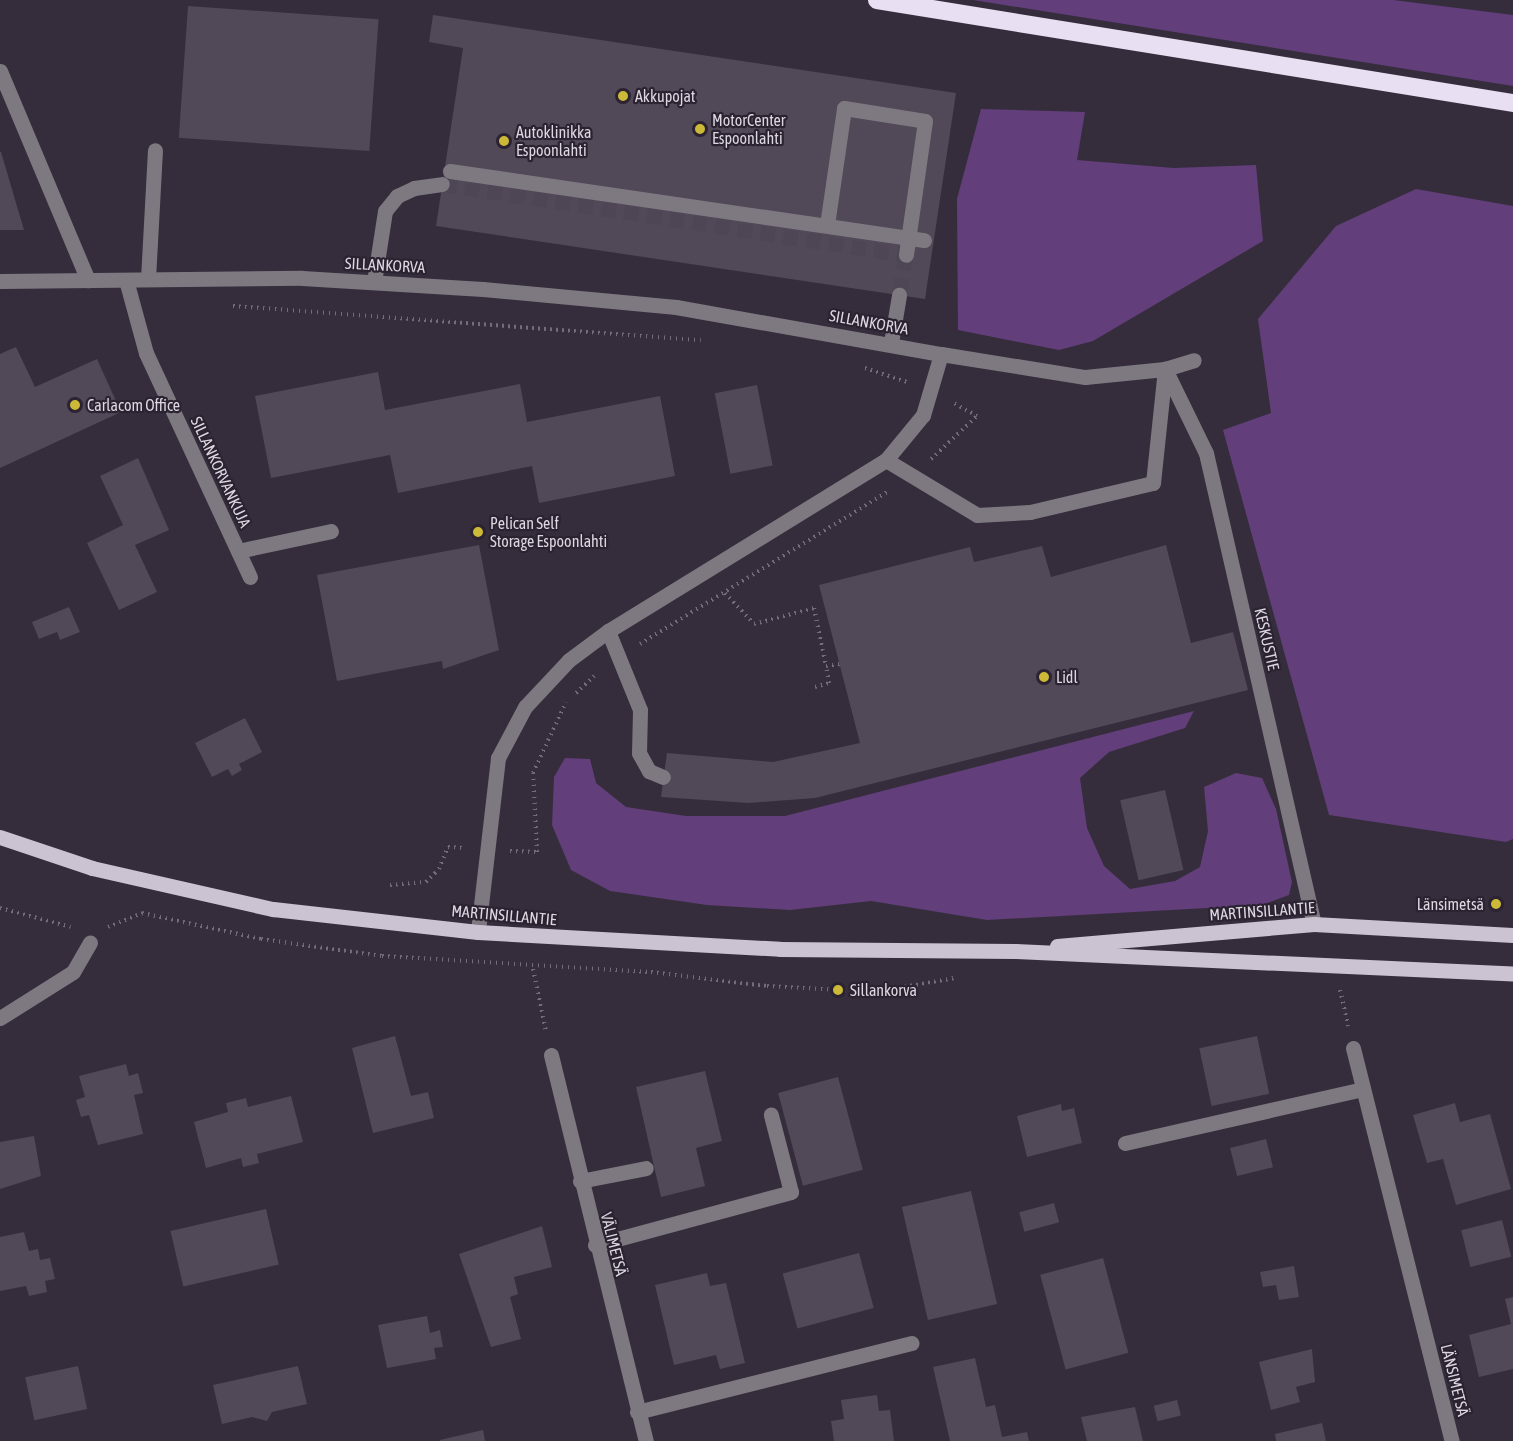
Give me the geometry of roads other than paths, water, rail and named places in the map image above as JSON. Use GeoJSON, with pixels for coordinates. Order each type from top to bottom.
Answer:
{"type":"FeatureCollection","features":[{"type":"Feature","properties":{"kind":"highway"},"geometry":{"type":"LineString","coordinates":[[877,0],[1513,103]]}},
{"type":"Feature","properties":{"kind":"main road","name":"MARTINSILLANTIE"},"geometry":{"type":"LineString","coordinates":[[0,837],[92,868],[252,904],[478,932],[780,949],[1015,951],[1513,975]]}},
{"type":"Feature","properties":{"kind":"main road","name":"MARTINSILLANTIE"},"geometry":{"type":"LineString","coordinates":[[1015,951],[1314,924],[1513,935]]}},
{"type":"Feature","properties":{"kind":"street"},"geometry":{"type":"LineString","coordinates":[[0,71],[88,280]]}},
{"type":"Feature","properties":{"kind":"street"},"geometry":{"type":"LineString","coordinates":[[827,225],[844,108],[926,121],[906,255]]}},
{"type":"Feature","properties":{"kind":"street"},"geometry":{"type":"LineString","coordinates":[[148,279],[156,150]]}},
{"type":"Feature","properties":{"kind":"street"},"geometry":{"type":"LineString","coordinates":[[374,282],[385,211],[405,192],[446,178],[827,225],[924,240]]}},
{"type":"Feature","properties":{"kind":"street","name":"SILLANKORVA"},"geometry":{"type":"LineString","coordinates":[[0,281],[148,279],[374,282],[676,307],[891,343],[941,354]]}},
{"type":"Feature","properties":{"kind":"street","name":"SILLANKORVANKUJA"},"geometry":{"type":"LineString","coordinates":[[126,280],[146,353],[250,577]]}},
{"type":"Feature","properties":{"kind":"street"},"geometry":{"type":"LineString","coordinates":[[891,343],[899,295]]}},
{"type":"Feature","properties":{"kind":"street"},"geometry":{"type":"LineString","coordinates":[[478,932],[498,758],[525,707],[568,660],[608,631],[886,460],[923,415],[941,354],[1086,377],[1164,369],[1194,360]]}},
{"type":"Feature","properties":{"kind":"street"},"geometry":{"type":"LineString","coordinates":[[886,460],[977,515],[1030,512],[1153,483],[1164,369]]}},
{"type":"Feature","properties":{"kind":"street","name":"KESKUSTIE"},"geometry":{"type":"LineString","coordinates":[[1164,369],[1206,453],[1314,924]]}},
{"type":"Feature","properties":{"kind":"street"},"geometry":{"type":"LineString","coordinates":[[238,550],[331,531]]}},
{"type":"Feature","properties":{"kind":"street"},"geometry":{"type":"LineString","coordinates":[[608,631],[640,710],[639,753],[648,771],[663,777]]}},
{"type":"Feature","properties":{"kind":"street"},"geometry":{"type":"LineString","coordinates":[[0,1017],[72,972],[90,942]]}},
{"type":"Feature","properties":{"kind":"street","name":"LÄNSIMETSÄ"},"geometry":{"type":"LineString","coordinates":[[1353,1048],[1452,1441]]}},
{"type":"Feature","properties":{"kind":"street","name":"VÄLIMETSÄ"},"geometry":{"type":"LineString","coordinates":[[551,1055],[595,1245],[646,1441]]}},
{"type":"Feature","properties":{"kind":"street"},"geometry":{"type":"LineString","coordinates":[[1125,1143],[1363,1089]]}},
{"type":"Feature","properties":{"kind":"street"},"geometry":{"type":"LineString","coordinates":[[595,1245],[791,1192],[771,1115]]}},
{"type":"Feature","properties":{"kind":"street"},"geometry":{"type":"LineString","coordinates":[[580,1181],[646,1167]]}},
{"type":"Feature","properties":{"kind":"street"},"geometry":{"type":"LineString","coordinates":[[637,1412],[911,1343]]}},
{"type":"Feature","properties":{"kind":"tunnel"},"geometry":{"type":"LineString","coordinates":[[442,184],[906,255],[899,295]]}},
{"type":"Feature","properties":{"kind":"place","name":"Akkupojat"},"geometry":{"type":"Point","coordinates":[623,96]}},
{"type":"Feature","properties":{"kind":"place","name":"MotorCenter Espoonlahti"},"geometry":{"type":"Point","coordinates":[700,129]}},
{"type":"Feature","properties":{"kind":"place","name":"Autoklinikka Espoonlahti"},"geometry":{"type":"Point","coordinates":[504,141]}},
{"type":"Feature","properties":{"kind":"place","name":"Carlacom Office"},"geometry":{"type":"Point","coordinates":[75,405]}},
{"type":"Feature","properties":{"kind":"place","name":"Pelican Self Storage Espoonlahti"},"geometry":{"type":"Point","coordinates":[478,532]}},
{"type":"Feature","properties":{"kind":"place","name":"Lidl"},"geometry":{"type":"Point","coordinates":[1044,677]}},
{"type":"Feature","properties":{"kind":"place","name":"Länsimetsä"},"geometry":{"type":"Point","coordinates":[1496,904]}},
{"type":"Feature","properties":{"kind":"place","name":"Sillankorva"},"geometry":{"type":"Point","coordinates":[838,990]}}]}
